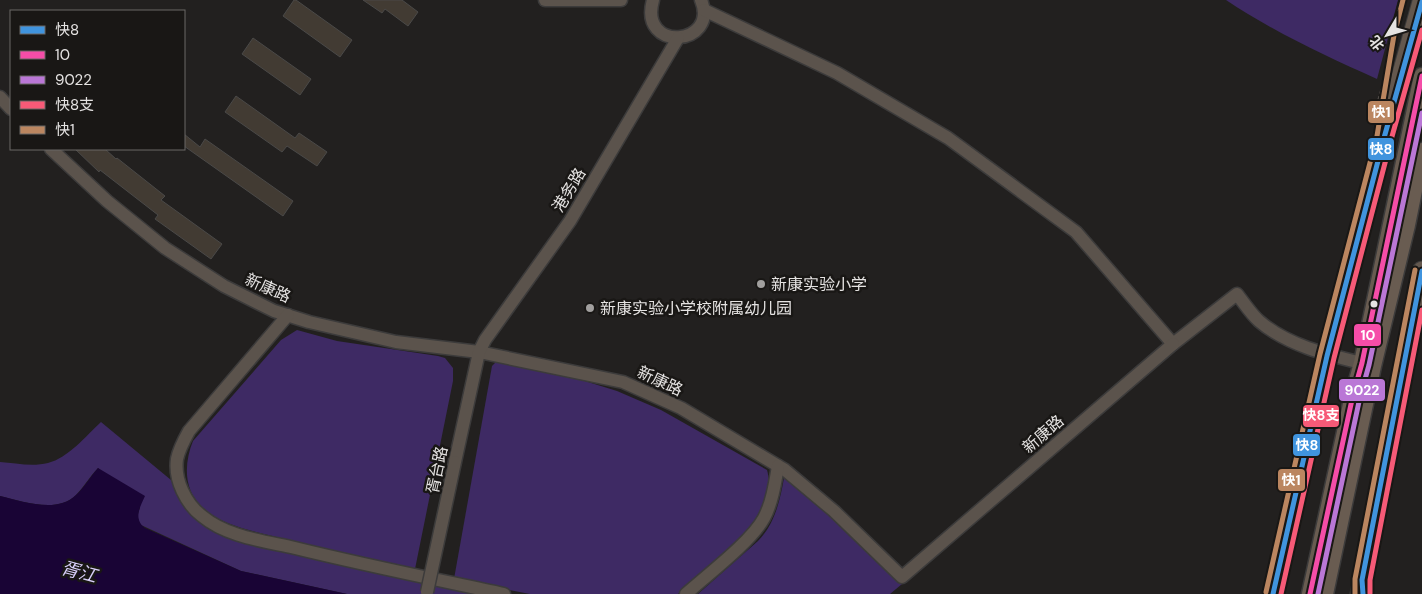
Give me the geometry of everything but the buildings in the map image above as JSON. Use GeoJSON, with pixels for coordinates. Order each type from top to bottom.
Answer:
{"type":"FeatureCollection","features":[{"type":"Feature","properties":{"kind":"highway"},"geometry":{"type":"LineString","coordinates":[[1384,138],[1401,36],[1411,0]]}},
{"type":"Feature","properties":{"kind":"highway"},"geometry":{"type":"LineString","coordinates":[[1273,594],[1327,356],[1422,2]]}},
{"type":"Feature","properties":{"kind":"highway"},"geometry":{"type":"LineString","coordinates":[[1362,589],[1422,271]]}},
{"type":"Feature","properties":{"kind":"main road"},"geometry":{"type":"LineString","coordinates":[[1325,594],[1422,76]]}},
{"type":"Feature","properties":{"kind":"main road"},"geometry":{"type":"LineString","coordinates":[[1310,594],[1353,395],[1368,364],[1407,225],[1422,151]]}},
{"type":"Feature","properties":{"kind":"street"},"geometry":{"type":"LineString","coordinates":[[545,0],[621,0]]}},
{"type":"Feature","properties":{"kind":"street"},"geometry":{"type":"LineString","coordinates":[[653,0],[651,9],[655,26],[661,33],[669,37],[678,38],[694,33],[700,26],[703,18],[702,5]]}},
{"type":"Feature","properties":{"kind":"street"},"geometry":{"type":"LineString","coordinates":[[702,5],[837,73],[948,138],[1076,232],[1173,344],[1237,294],[1258,320],[1278,335],[1311,348],[1368,364]]}},
{"type":"Feature","properties":{"kind":"street","name":"港务路"},"geometry":{"type":"LineString","coordinates":[[479,352],[485,340],[570,220],[678,38]]}},
{"type":"Feature","properties":{"kind":"street"},"geometry":{"type":"LineString","coordinates":[[0,97],[10,108]]}},
{"type":"Feature","properties":{"kind":"street","name":"新康路"},"geometry":{"type":"LineString","coordinates":[[51,150],[107,201],[165,248],[224,286],[274,311],[341,330],[396,342],[479,352],[623,382],[681,408],[778,466],[834,511],[902,577],[1173,344]]}},
{"type":"Feature","properties":{"kind":"street"},"geometry":{"type":"LineString","coordinates":[[288,315],[201,416],[189,431],[181,446],[177,460],[178,475],[181,488],[190,504],[202,517],[228,531],[316,553],[504,594]]}},
{"type":"Feature","properties":{"kind":"street","name":"胥台路"},"geometry":{"type":"LineString","coordinates":[[427,594],[479,352]]}},
{"type":"Feature","properties":{"kind":"street"},"geometry":{"type":"LineString","coordinates":[[686,594],[754,532],[764,518],[778,466]]}},
{"type":"Feature","properties":{"kind":"shaded area"},"geometry":{"type":"Polygon","coordinates":[[[1226,0],[1398,0],[1377,79],[1300,43],[1226,0]]]}},
{"type":"Feature","properties":{"kind":"shaded area"},"geometry":{"type":"Polygon","coordinates":[[[297,330],[337,341],[438,356],[445,358],[453,368],[453,381],[415,569],[232,525],[203,508],[196,501],[192,493],[187,476],[187,467],[193,441],[281,340],[297,330]]]}},
{"type":"Feature","properties":{"kind":"shaded area"},"geometry":{"type":"Polygon","coordinates":[[[517,360],[617,391],[661,410],[767,470],[769,478],[768,487],[763,505],[743,536],[678,594],[530,594],[454,579],[492,366],[497,361],[517,360]]]}},
{"type":"Feature","properties":{"kind":"shaded area"},"geometry":{"type":"Polygon","coordinates":[[[101,422],[171,480],[189,512],[207,527],[481,594],[347,594],[241,571],[141,525],[138,517],[140,508],[98,468],[76,495],[68,501],[59,504],[29,503],[0,496],[0,462],[36,465],[48,463],[63,456],[76,446],[101,422]]]}},
{"type":"Feature","properties":{"kind":"shaded area"},"geometry":{"type":"Polygon","coordinates":[[[784,478],[829,513],[902,584],[890,594],[698,594],[764,534],[776,511],[784,478]]]}},
{"type":"Feature","properties":{"kind":"water","name":"胥江"},"geometry":{"type":"Polygon","coordinates":[[[98,468],[145,496],[138,517],[145,528],[241,571],[347,594],[0,594],[0,496],[29,503],[59,504],[68,501],[76,495],[98,468]]]}},
{"type":"Feature","properties":{"kind":"transit line","name":"快1"},"geometry":{"type":"LineString","coordinates":[[1266,592],[1320,354],[1377,136],[1394,35],[1403,0]]}},
{"type":"Feature","properties":{"kind":"transit line","name":"快8"},"geometry":{"type":"LineString","coordinates":[[1273,594],[1327,356],[1422,2]]}},
{"type":"Feature","properties":{"kind":"transit line","name":"快8支"},"geometry":{"type":"LineString","coordinates":[[1281,594],[1334,358],[1422,30]]}},
{"type":"Feature","properties":{"kind":"transit line","name":"10"},"geometry":{"type":"LineString","coordinates":[[1310,594],[1353,395],[1362,363],[1422,76]]}},
{"type":"Feature","properties":{"kind":"transit line","name":"9022"},"geometry":{"type":"LineString","coordinates":[[1318,594],[1422,113]]}},
{"type":"Feature","properties":{"kind":"transit line","name":"快1"},"geometry":{"type":"LineString","coordinates":[[1355,594],[1355,579],[1415,270]]}},
{"type":"Feature","properties":{"kind":"transit line","name":"快8"},"geometry":{"type":"LineString","coordinates":[[1363,594],[1362,580],[1422,271]]}},
{"type":"Feature","properties":{"kind":"transit line","name":"快8支"},"geometry":{"type":"LineString","coordinates":[[1370,593],[1370,580],[1422,310]]}},
{"type":"Feature","properties":{"kind":"place","name":"新康实验小学"},"geometry":{"type":"Point","coordinates":[761,284]}},
{"type":"Feature","properties":{"kind":"place","name":"新康实验小学校附属幼儿园"},"geometry":{"type":"Point","coordinates":[590,308]}}]}
